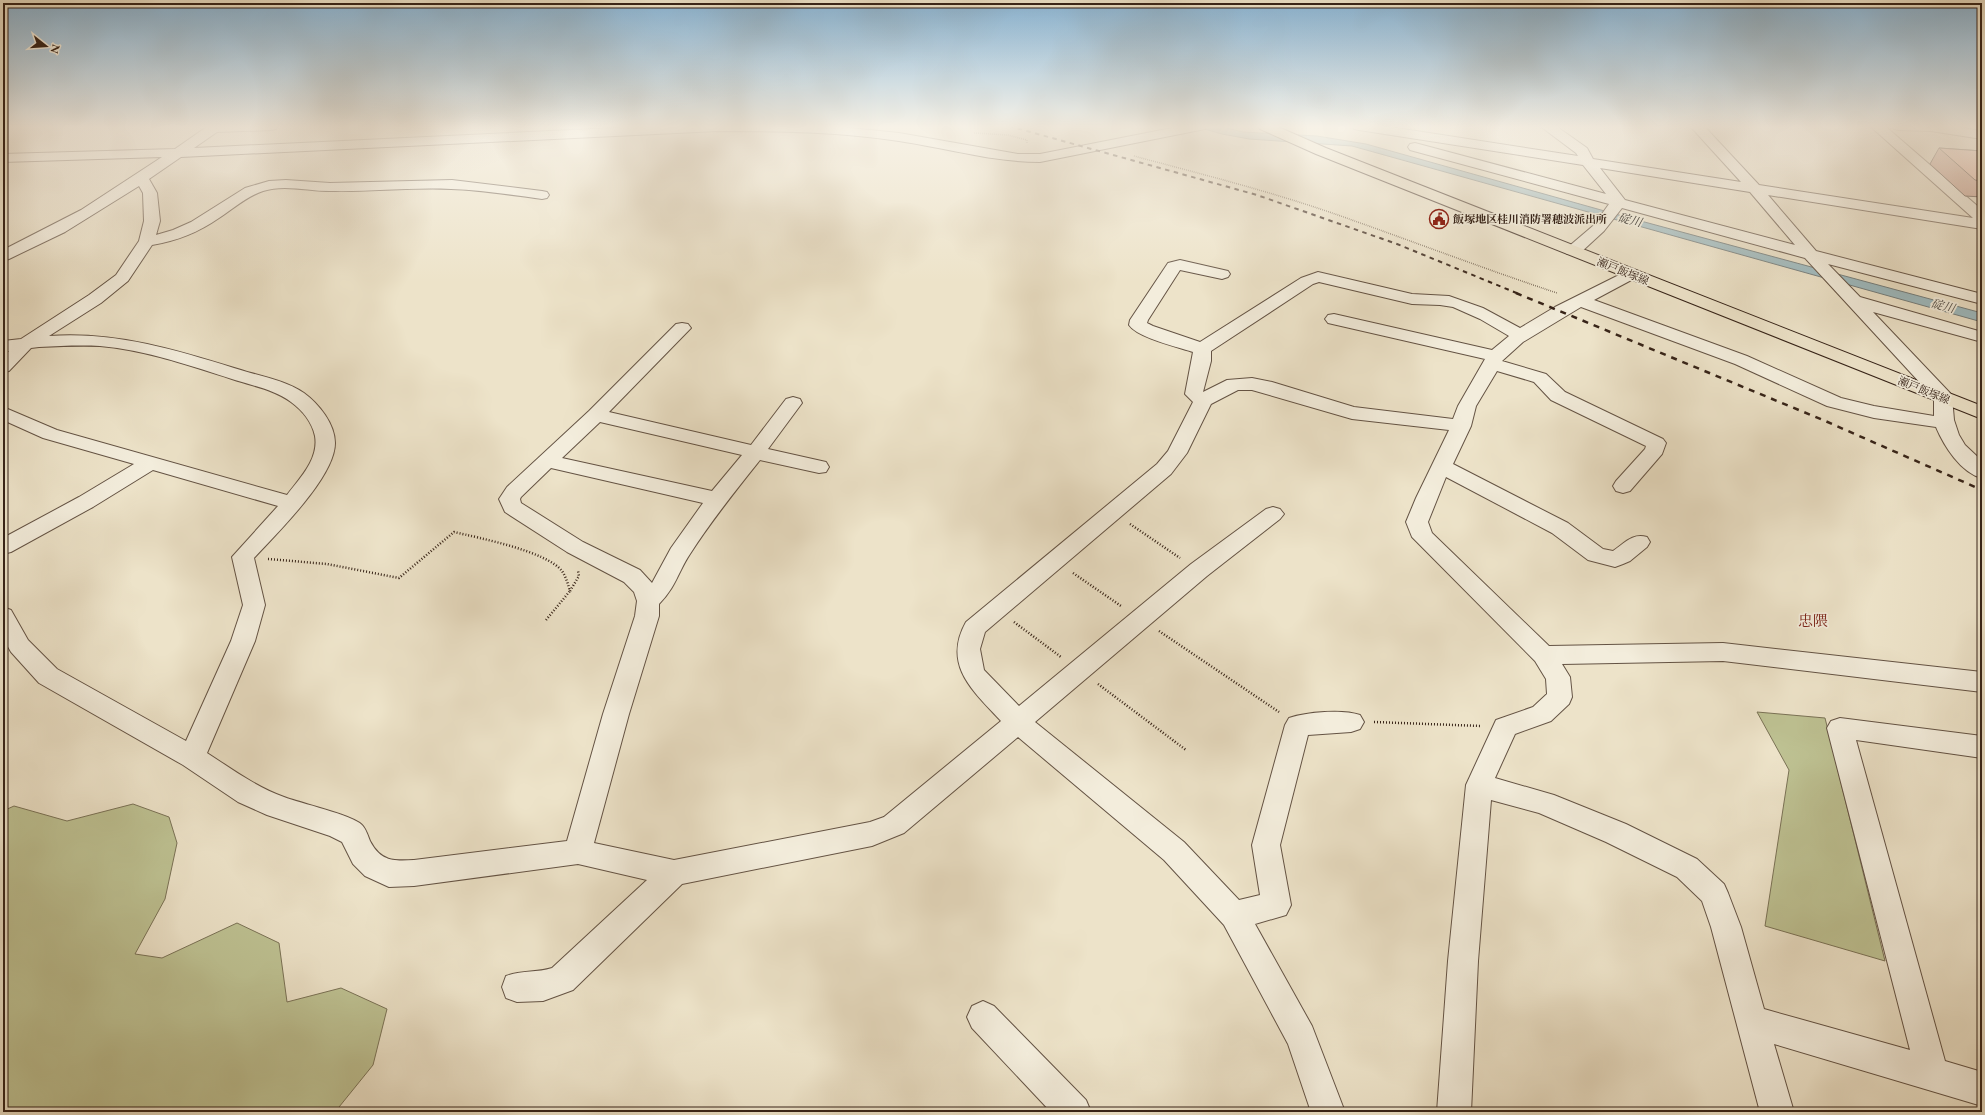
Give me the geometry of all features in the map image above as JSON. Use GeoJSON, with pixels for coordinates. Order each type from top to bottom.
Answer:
{"type":"FeatureCollection","features":[{"type":"Feature","properties":{"kind":"main road","name":"瀬戸飯塚線"},"geometry":{"type":"LineString","coordinates":[[1389,178],[1982,413]]}},
{"type":"Feature","properties":{"kind":"street"},"geometry":{"type":"LineString","coordinates":[[3,367],[26,343],[95,299],[122,278],[147,241],[152,221],[152,203],[150,193],[141,178]]}},
{"type":"Feature","properties":{"kind":"street"},"geometry":{"type":"LineString","coordinates":[[3,256],[53,233],[141,178]]}},
{"type":"Feature","properties":{"kind":"street"},"geometry":{"type":"LineString","coordinates":[[1528,178],[1815,259],[1982,300]]}},
{"type":"Feature","properties":{"kind":"street"},"geometry":{"type":"LineString","coordinates":[[1600,178],[1619,203]]}},
{"type":"Feature","properties":{"kind":"street"},"geometry":{"type":"LineString","coordinates":[[1689,178],[1982,224]]}},
{"type":"Feature","properties":{"kind":"street"},"geometry":{"type":"LineString","coordinates":[[1745,178],[1815,259],[1944,397],[1945,423],[1952,440],[1968,461],[1982,472]]}},
{"type":"Feature","properties":{"kind":"street"},"geometry":{"type":"LineString","coordinates":[[1936,178],[1982,218]]}},
{"type":"Feature","properties":{"kind":"street"},"geometry":{"type":"LineString","coordinates":[[147,241],[168,238],[181,234],[202,224],[246,192],[261,186],[277,184],[329,187],[446,184],[542,195]]}},
{"type":"Feature","properties":{"kind":"street"},"geometry":{"type":"LineString","coordinates":[[1573,251],[1599,228],[1619,203]]}},
{"type":"Feature","properties":{"kind":"street"},"geometry":{"type":"LineString","coordinates":[[1202,349],[1147,330],[1138,325],[1139,320],[1174,266],[1180,265],[1222,274]]}},
{"type":"Feature","properties":{"kind":"street"},"geometry":{"type":"LineString","coordinates":[[1454,1112],[1463,961],[1479,785],[1505,727],[1542,714],[1560,697],[1558,677],[1543,655],[1423,537],[1417,522],[1426,498],[1461,426],[1467,406],[1493,359],[1521,336],[1580,301],[1631,274]]}},
{"type":"Feature","properties":{"kind":"street"},"geometry":{"type":"LineString","coordinates":[[1202,349],[1307,282],[1318,277],[1422,301],[1448,300],[1478,311],[1521,336]]}},
{"type":"Feature","properties":{"kind":"street"},"geometry":{"type":"LineString","coordinates":[[1852,299],[1982,337]]}},
{"type":"Feature","properties":{"kind":"street"},"geometry":{"type":"LineString","coordinates":[[1580,301],[1741,360],[1782,380],[1834,402],[1874,412],[1945,423]]}},
{"type":"Feature","properties":{"kind":"street"},"geometry":{"type":"LineString","coordinates":[[1334,319],[1493,359],[1540,378],[1558,396],[1656,443],[1656,450],[1623,486]]}},
{"type":"Feature","properties":{"kind":"street"},"geometry":{"type":"LineString","coordinates":[[578,852],[616,714],[647,616],[648,601],[645,589],[632,576],[575,547],[512,507],[509,499],[514,492],[596,415],[682,328]]}},
{"type":"Feature","properties":{"kind":"street"},"geometry":{"type":"LineString","coordinates":[[3,346],[72,340],[131,345],[181,357],[271,386],[297,397],[318,418],[325,442],[323,455],[319,465],[292,503],[242,557],[254,605],[243,641],[192,758]]}},
{"type":"Feature","properties":{"kind":"street"},"geometry":{"type":"LineString","coordinates":[[1202,349],[1203,356],[1194,386],[1194,394],[1203,401]]}},
{"type":"Feature","properties":{"kind":"street"},"geometry":{"type":"LineString","coordinates":[[1328,1112],[1301,1037],[1234,915],[1174,852],[1018,722],[973,673],[968,649],[974,628],[1164,469],[1178,453],[1203,401],[1234,384],[1265,386],[1291,396],[1352,413],[1461,426]]}},
{"type":"Feature","properties":{"kind":"street"},"geometry":{"type":"LineString","coordinates":[[648,601],[662,587],[679,553],[717,499],[756,452],[792,402]]}},
{"type":"Feature","properties":{"kind":"street"},"geometry":{"type":"LineString","coordinates":[[3,413],[50,434],[292,503]]}},
{"type":"Feature","properties":{"kind":"street"},"geometry":{"type":"LineString","coordinates":[[596,415],[819,467]]}},
{"type":"Feature","properties":{"kind":"street"},"geometry":{"type":"LineString","coordinates":[[546,461],[717,499]]}},
{"type":"Feature","properties":{"kind":"street"},"geometry":{"type":"LineString","coordinates":[[3,547],[86,502],[152,462]]}},
{"type":"Feature","properties":{"kind":"street"},"geometry":{"type":"LineString","coordinates":[[1441,466],[1560,528],[1596,555],[1615,559],[1622,556],[1639,542]]}},
{"type":"Feature","properties":{"kind":"street"},"geometry":{"type":"LineString","coordinates":[[3,616],[19,646],[48,676],[192,758],[248,794],[277,807],[337,826],[352,833],[363,856],[375,867],[389,874],[414,873],[578,852],[674,873],[872,834],[894,825],[1199,570],[1273,514]]}},
{"type":"Feature","properties":{"kind":"street"},"geometry":{"type":"LineString","coordinates":[[1543,655],[1723,652],[1982,682]]}},
{"type":"Feature","properties":{"kind":"street"},"geometry":{"type":"LineString","coordinates":[[1234,915],[1276,905],[1266,845],[1298,725],[1351,722]]}},
{"type":"Feature","properties":{"kind":"street"},"geometry":{"type":"LineString","coordinates":[[1932,1074],[1840,728],[1982,747]]}},
{"type":"Feature","properties":{"kind":"street"},"geometry":{"type":"LineString","coordinates":[[1479,785],[1544,803],[1616,833],[1687,868],[1714,893],[1726,927],[1778,1112]]}},
{"type":"Feature","properties":{"kind":"street"},"geometry":{"type":"LineString","coordinates":[[517,988],[543,986],[562,978],[674,873]]}},
{"type":"Feature","properties":{"kind":"street"},"geometry":{"type":"LineString","coordinates":[[983,1017],[1074,1112]]}},
{"type":"Feature","properties":{"kind":"street"},"geometry":{"type":"LineString","coordinates":[[1753,1022],[1982,1089]]}},
{"type":"Feature","properties":{"kind":"path"},"geometry":{"type":"LineString","coordinates":[[1216,178],[1334,214],[1487,270],[1580,301]]}},
{"type":"Feature","properties":{"kind":"path"},"geometry":{"type":"LineString","coordinates":[[1113,513],[1199,570]]}},
{"type":"Feature","properties":{"kind":"path"},"geometry":{"type":"LineString","coordinates":[[242,557],[327,564],[399,578],[454,532],[502,544],[541,558],[560,569],[570,591]]}},
{"type":"Feature","properties":{"kind":"path"},"geometry":{"type":"LineString","coordinates":[[546,620],[570,591],[578,576],[575,547]]}},
{"type":"Feature","properties":{"kind":"path"},"geometry":{"type":"LineString","coordinates":[[1055,561],[1298,725]]}},
{"type":"Feature","properties":{"kind":"path"},"geometry":{"type":"LineString","coordinates":[[1351,722],[1505,727]]}},
{"type":"Feature","properties":{"kind":"green space"},"geometry":{"type":"Polygon","coordinates":[[[1757,712],[1825,718],[1885,961],[1765,926],[1789,770],[1757,712]]]}},
{"type":"Feature","properties":{"kind":"green space"},"geometry":{"type":"Polygon","coordinates":[[[133,804],[169,817],[177,843],[165,899],[135,954],[162,958],[237,923],[279,943],[287,1002],[341,988],[387,1009],[373,1065],[335,1112],[3,1112],[3,811],[14,806],[67,821],[133,804]]]}},
{"type":"Feature","properties":{"kind":"water","name":"碇川"},"geometry":{"type":"Polygon","coordinates":[[[1467,178],[1487,178],[1982,313],[1982,322],[1467,178]]]}},
{"type":"Feature","properties":{"kind":"building"},"geometry":{"type":"Polygon","coordinates":[[[1973,178],[1982,178],[1982,181],[1973,178]]]}},
{"type":"Feature","properties":{"kind":"railway"},"geometry":{"type":"LineString","coordinates":[[1196,178],[1257,195],[1397,244],[1519,294]]}},
{"type":"Feature","properties":{"kind":"railway"},"geometry":{"type":"LineString","coordinates":[[1516,293],[1823,420],[1982,490]]}},
{"type":"Feature","properties":{"kind":"place","name":"飯塚地区桂川消防署穂波派出所"},"geometry":{"type":"Point","coordinates":[1439,219]}},
{"type":"Feature","properties":{"kind":"district","name":"忠隈"},"geometry":{"type":"Point","coordinates":[1813,620]}}]}
